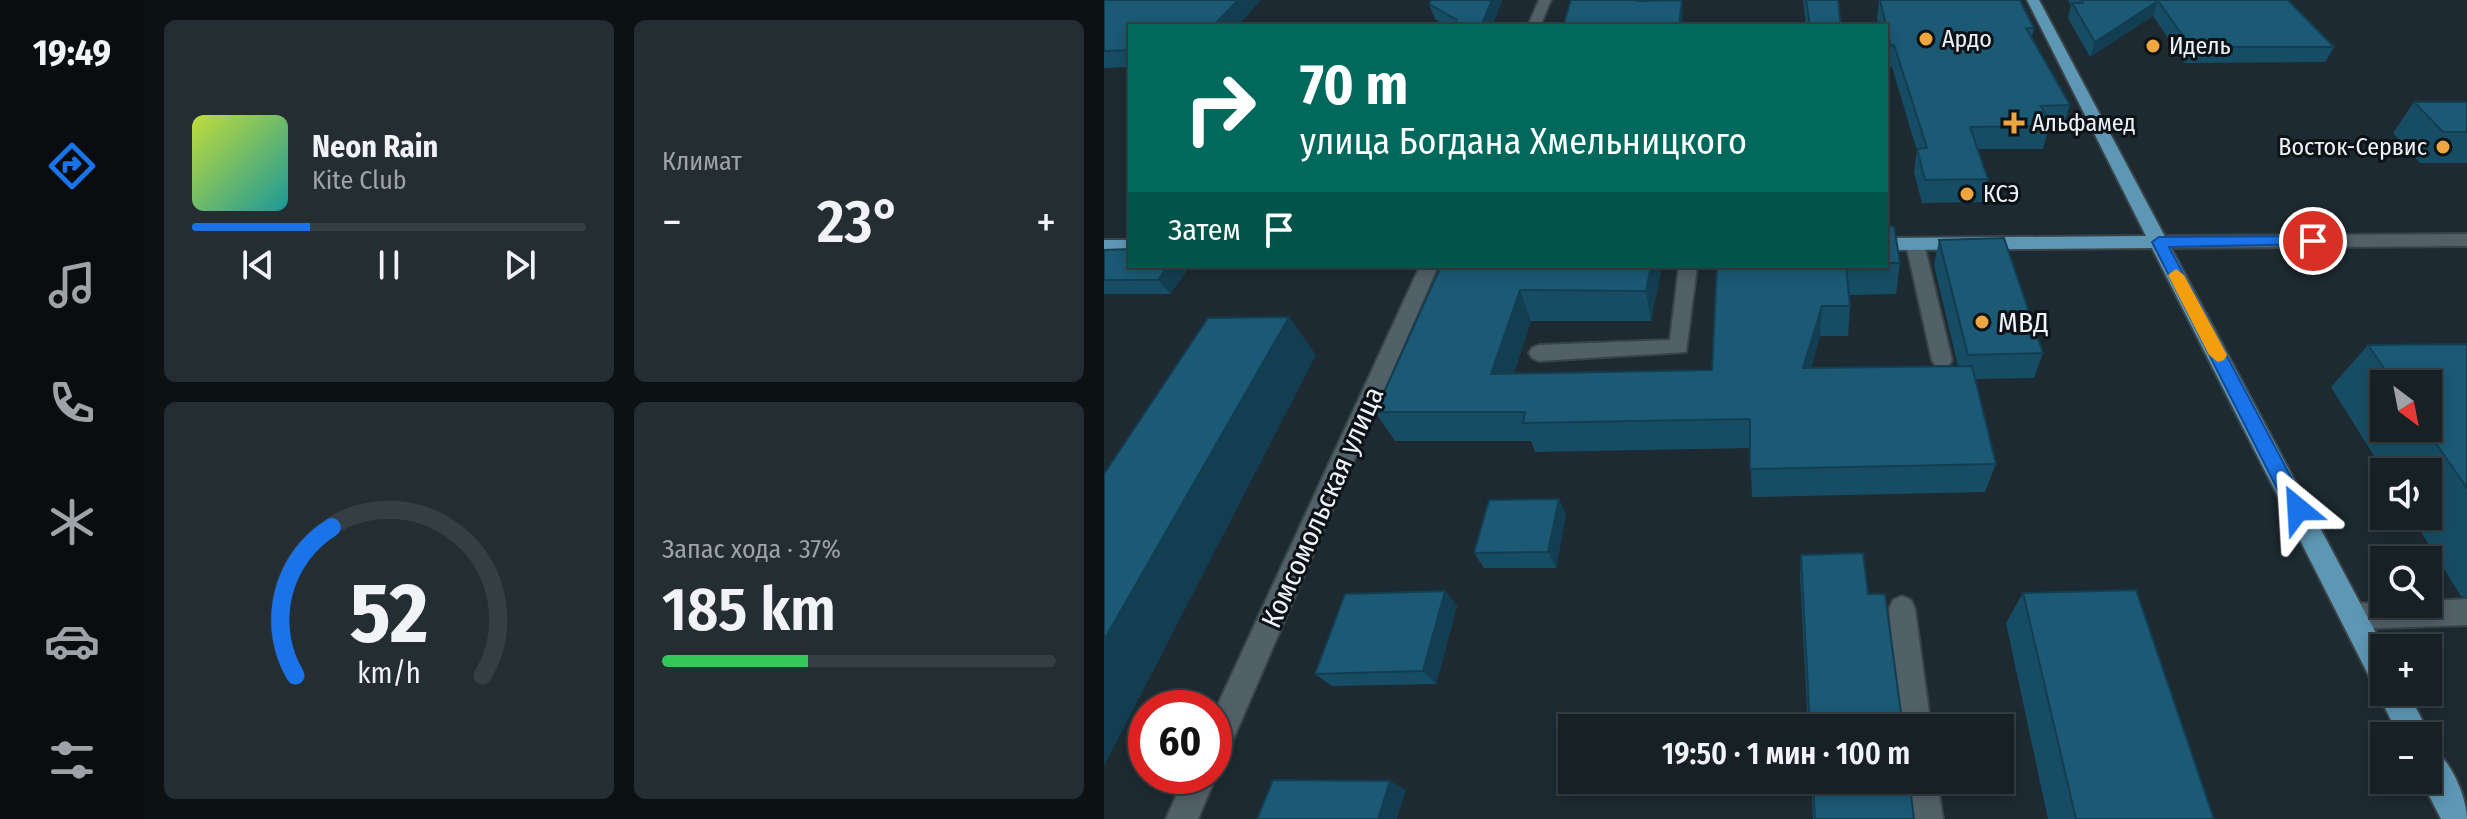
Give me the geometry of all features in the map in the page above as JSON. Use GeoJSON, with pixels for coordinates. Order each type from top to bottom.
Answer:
{"type":"FeatureCollection","features":[{"type":"Feature","properties":{"kind":"main road"},"geometry":{"type":"LineString","coordinates":[[2033,0],[2370,649]]}},
{"type":"Feature","properties":{"kind":"main road"},"geometry":{"type":"LineString","coordinates":[[1888,244],[2159,242]]}},
{"type":"Feature","properties":{"kind":"main road"},"geometry":{"type":"LineString","coordinates":[[1104,246],[1128,246]]}},
{"type":"Feature","properties":{"kind":"main road"},"geometry":{"type":"LineString","coordinates":[[2442,788],[2458,819]]}},
{"type":"Feature","properties":{"kind":"street"},"geometry":{"type":"LineString","coordinates":[[1535,24],[1545,0]]}},
{"type":"Feature","properties":{"kind":"street"},"geometry":{"type":"LineString","coordinates":[[2159,242],[2467,240]]}},
{"type":"Feature","properties":{"kind":"street"},"geometry":{"type":"LineString","coordinates":[[1915,244],[1942,360]]}},
{"type":"Feature","properties":{"kind":"street","name":"Комсомольская улица"},"geometry":{"type":"LineString","coordinates":[[1232,707],[1428,268]]}},
{"type":"Feature","properties":{"kind":"street"},"geometry":{"type":"LineString","coordinates":[[1539,353],[1679,347],[1688,268]]}},
{"type":"Feature","properties":{"kind":"street"},"geometry":{"type":"LineString","coordinates":[[1902,609],[1914,714]]}},
{"type":"Feature","properties":{"kind":"street"},"geometry":{"type":"LineString","coordinates":[[2353,616],[2467,612]]}},
{"type":"Feature","properties":{"kind":"street"},"geometry":{"type":"LineString","coordinates":[[1182,819],[1193,794]]}},
{"type":"Feature","properties":{"kind":"street"},"geometry":{"type":"LineString","coordinates":[[1924,794],[1927,819]]}},
{"type":"Feature","properties":{"kind":"building"},"geometry":{"type":"Polygon","coordinates":[[[1104,0],[1238,0],[1215,24],[1128,24],[1128,50],[1104,51],[1104,0]]]}},
{"type":"Feature","properties":{"kind":"building"},"geometry":{"type":"Polygon","coordinates":[[[1431,0],[1492,0],[1482,24],[1455,24],[1457,20],[1429,4],[1431,0]]]}},
{"type":"Feature","properties":{"kind":"building"},"geometry":{"type":"Polygon","coordinates":[[[1571,0],[1682,0],[1679,24],[1564,24],[1571,0]]]}},
{"type":"Feature","properties":{"kind":"building"},"geometry":{"type":"Polygon","coordinates":[[[1806,0],[1838,0],[1841,24],[1810,24],[1806,0]]]}},
{"type":"Feature","properties":{"kind":"building"},"geometry":{"type":"Polygon","coordinates":[[[1880,0],[2020,0],[2034,28],[2026,28],[2070,105],[2041,106],[2050,126],[1970,127],[1988,179],[1925,180],[1917,149],[1927,148],[1880,0]]]}},
{"type":"Feature","properties":{"kind":"building"},"geometry":{"type":"Polygon","coordinates":[[[2081,0],[2288,0],[2334,47],[2191,47],[2158,1],[2095,42],[2072,3],[2083,3],[2081,0]]]}},
{"type":"Feature","properties":{"kind":"building"},"geometry":{"type":"Polygon","coordinates":[[[2414,102],[2467,102],[2467,132],[2443,132],[2414,102]]]}},
{"type":"Feature","properties":{"kind":"building"},"geometry":{"type":"Polygon","coordinates":[[[1888,226],[1894,226],[1900,263],[1888,263],[1888,226]]]}},
{"type":"Feature","properties":{"kind":"building","name":"МВД"},"geometry":{"type":"Polygon","coordinates":[[[2004,238],[2043,353],[1968,355],[1939,240],[2004,238]]]}},
{"type":"Feature","properties":{"kind":"building"},"geometry":{"type":"Polygon","coordinates":[[[1128,249],[1128,268],[1167,268],[1158,280],[1104,280],[1104,250],[1128,249]]]}},
{"type":"Feature","properties":{"kind":"building"},"geometry":{"type":"Polygon","coordinates":[[[1440,268],[1651,268],[1646,291],[1520,290],[1491,374],[1712,370],[1717,268],[1846,268],[1850,306],[1822,306],[1803,368],[1972,366],[1996,464],[1750,469],[1750,419],[1523,423],[1525,412],[1375,412],[1440,268]]]}},
{"type":"Feature","properties":{"kind":"building"},"geometry":{"type":"Polygon","coordinates":[[[1289,317],[1104,640],[1104,474],[1208,318],[1289,317]]]}},
{"type":"Feature","properties":{"kind":"building"},"geometry":{"type":"Polygon","coordinates":[[[2467,344],[2467,488],[2435,442],[2442,442],[2442,370],[2385,370],[2368,345],[2467,344]]]}},
{"type":"Feature","properties":{"kind":"building"},"geometry":{"type":"Polygon","coordinates":[[[1559,499],[1548,552],[1474,553],[1489,500],[1559,499]]]}},
{"type":"Feature","properties":{"kind":"building"},"geometry":{"type":"Polygon","coordinates":[[[1863,553],[1868,594],[1885,594],[1901,714],[1809,714],[1801,555],[1863,553]]]}},
{"type":"Feature","properties":{"kind":"building"},"geometry":{"type":"Polygon","coordinates":[[[2136,590],[2214,819],[2076,819],[2023,593],[2136,590]]]}},
{"type":"Feature","properties":{"kind":"building"},"geometry":{"type":"Polygon","coordinates":[[[1445,591],[1423,671],[1315,674],[1345,594],[1445,591]]]}},
{"type":"Feature","properties":{"kind":"building"},"geometry":{"type":"Polygon","coordinates":[[[1273,780],[1390,781],[1378,819],[1257,819],[1273,780]]]}},
{"type":"Feature","properties":{"kind":"building"},"geometry":{"type":"Polygon","coordinates":[[[1814,794],[1911,794],[1914,819],[1815,819],[1814,794]]]}},
{"type":"Feature","properties":{"kind":"slow traffic"},"geometry":{"type":"LineString","coordinates":[[2176,275],[2218,355]]}},
{"type":"Feature","properties":{"kind":"place","name":"Ардо"},"geometry":{"type":"Point","coordinates":[1926,39]}},
{"type":"Feature","properties":{"kind":"place","name":"Идель"},"geometry":{"type":"Point","coordinates":[2153,46]}},
{"type":"Feature","properties":{"kind":"place","name":"Альфамед"},"geometry":{"type":"Point","coordinates":[2014,123]}},
{"type":"Feature","properties":{"kind":"place","name":"Восток-Сервис"},"geometry":{"type":"Point","coordinates":[2443,147]}},
{"type":"Feature","properties":{"kind":"place","name":"КСЭ"},"geometry":{"type":"Point","coordinates":[1967,194]}},
{"type":"Feature","properties":{"kind":"place","name":"МВД"},"geometry":{"type":"Point","coordinates":[1982,322]}},
{"type":"Feature","properties":{"kind":"route"},"geometry":{"type":"LineString","coordinates":[[2298,509],[2159,242],[2313,241]]}}]}
